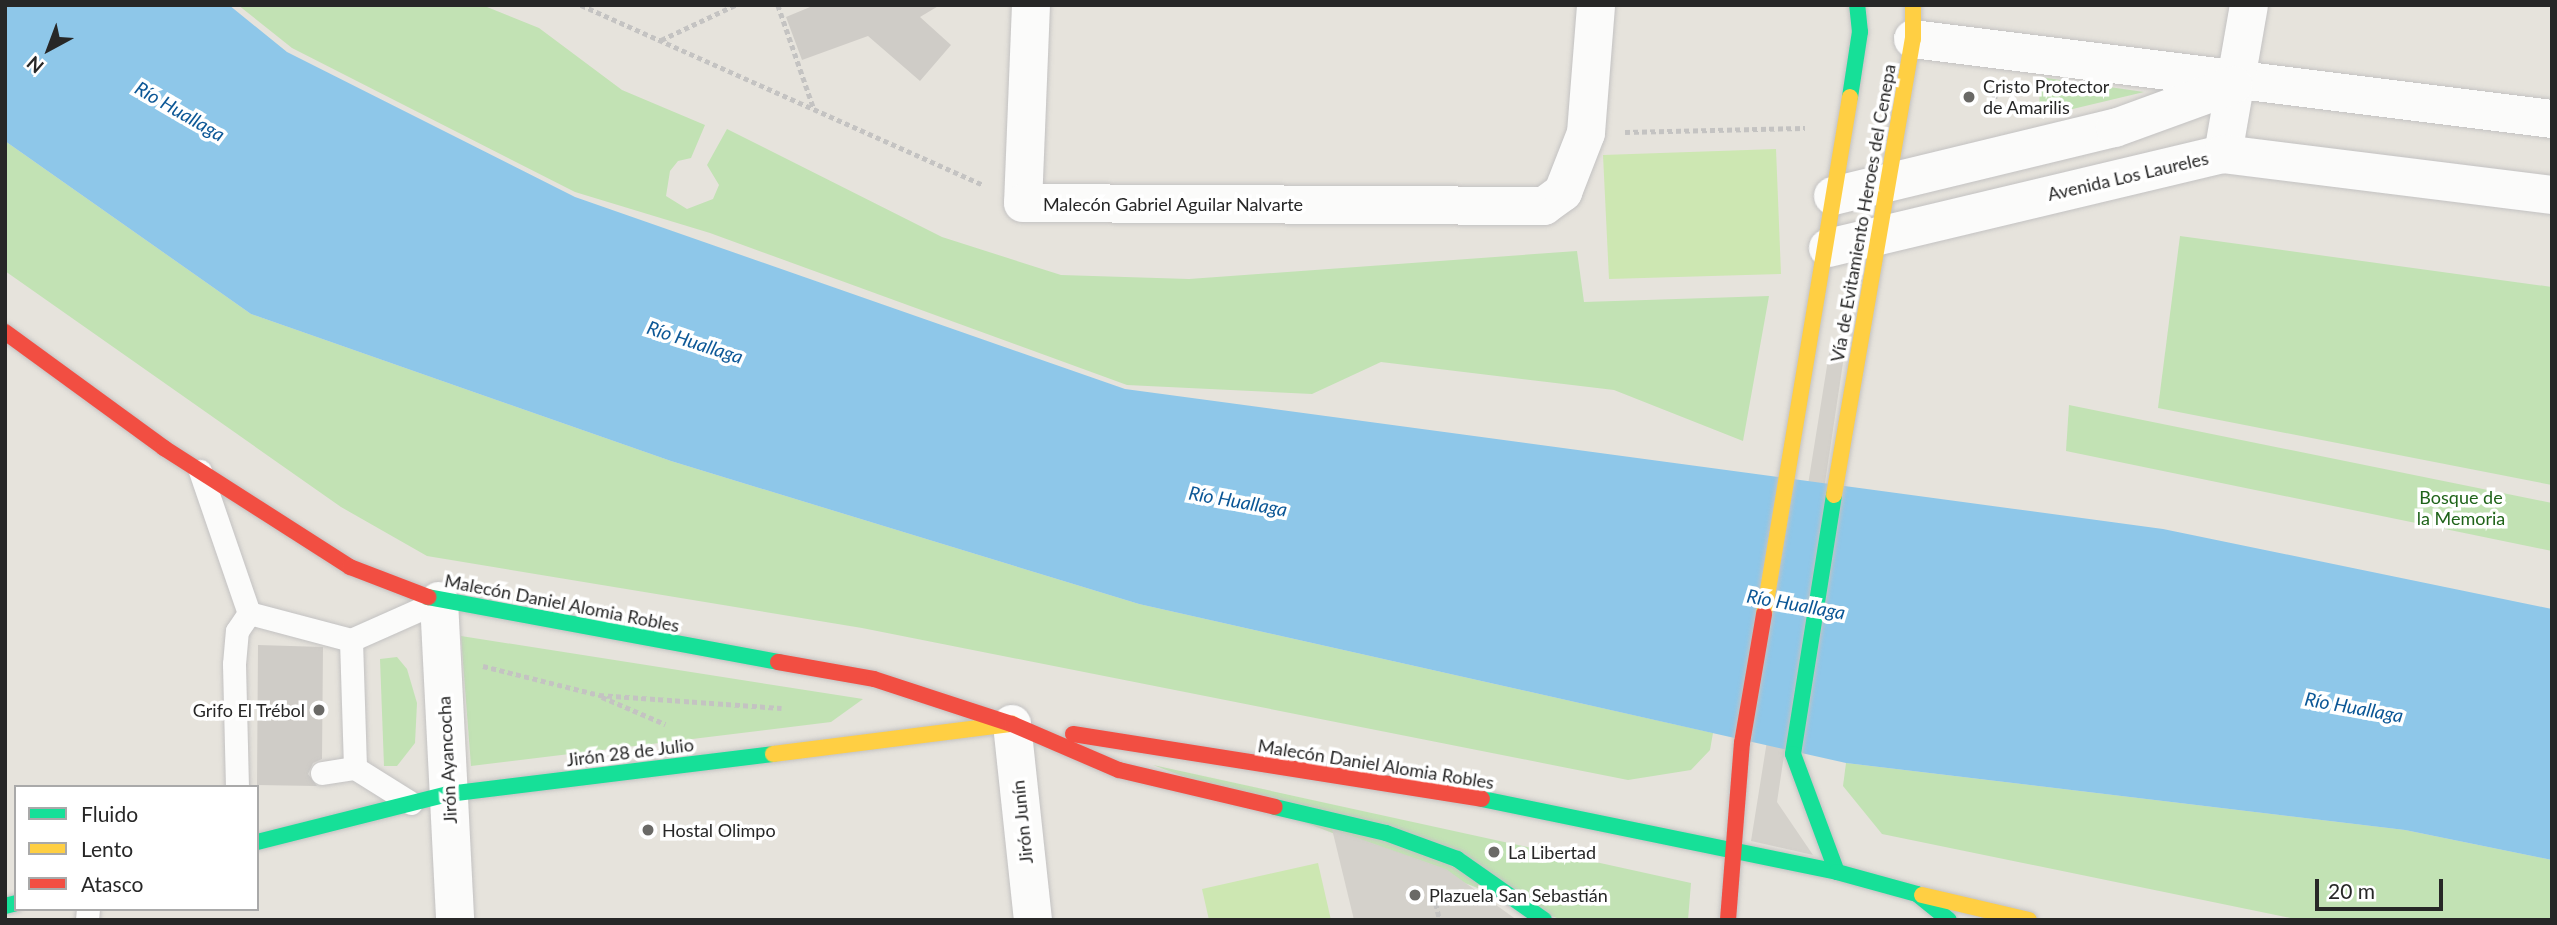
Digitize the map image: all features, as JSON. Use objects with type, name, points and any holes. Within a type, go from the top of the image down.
[{"type":"main road","name":"Vía de Evitamiento Heroes del Cenepa","points":[[1728,920],[1731,855],[1742,743],[1828,248],[1833,196],[1860,32],[1857,5]]},
{"type":"main road","name":"Vía de Evitamiento Heroes del Cenepa","points":[[1837,872],[1793,754],[1875,235],[1889,179],[1913,22]]},
{"type":"main road","name":"Malecón Daniel Alomia Robles","points":[[5,332],[200,471],[350,567],[439,601],[874,679],[1012,724],[1119,769],[1386,833],[1457,859],[1544,920]]},
{"type":"main road","name":"Malecón Daniel Alomia Robles","points":[[1012,724],[1475,798],[1731,855],[1837,872],[2029,920]]},
{"type":"main road","name":"Jirón 28 de Julio","points":[[259,841],[448,794],[1012,724]]},
{"type":"main road","points":[[1917,894],[1949,920]]},
{"type":"street","points":[[1023,203],[1031,5]]},
{"type":"street","points":[[1586,133],[1596,5]]},
{"type":"street","points":[[2222,154],[2238,83],[2249,5]]},
{"type":"street","points":[[1913,22],[1997,51],[2238,83],[2552,119]]},
{"type":"street","points":[[1833,196],[1889,179],[2115,128],[2238,83]]},
{"type":"street","name":"Malecón Gabriel Aguilar Nalvarte","points":[[1023,203],[1544,206],[1554,201],[1586,133]]},
{"type":"street","name":"Avenida Los Laureles","points":[[1828,248],[2222,154],[2552,195]]},
{"type":"street","name":"Jirón Ayancocha","points":[[439,601],[454,920]]},
{"type":"street","name":"Jirón Junín","points":[[1012,724],[1033,920]]},
{"type":"lane","points":[[200,471],[249,613]]},
{"type":"lane","points":[[249,613],[351,640],[439,601]]},
{"type":"lane","points":[[245,784],[234,664],[237,631],[249,613]]},
{"type":"lane","points":[[351,640],[355,768]]},
{"type":"lane","points":[[322,773],[355,768],[411,803]]},
{"type":"path","name":"Malecón Gabriel Aguilar Nalvarte","points":[[581,5],[1023,203]]},
{"type":"path","points":[[660,41],[735,5]]},
{"type":"path","points":[[778,5],[814,109]]},
{"type":"path","points":[[1992,156],[1997,51]]},
{"type":"path","points":[[1586,133],[1844,127]]},
{"type":"path","points":[[442,656],[599,695],[792,709]]},
{"type":"green space","points":[[238,5],[482,5],[539,28],[622,90],[705,125],[691,158],[678,161],[670,171],[666,196],[687,209],[713,199],[719,185],[707,165],[727,129],[942,237],[1061,275],[1189,279],[1577,251],[1584,302],[1769,296],[1743,441],[1614,390],[1381,362],[1312,394],[1127,385],[710,233],[575,192],[292,48]]},
{"type":"green space","points":[[2040,77],[2144,92],[2039,117]]},
{"type":"green space","points":[[5,141],[251,314],[671,461],[1139,604],[1713,733],[1710,750],[1691,770],[1628,780],[862,628],[427,556],[341,507],[5,271]]},
{"type":"green space","points":[[1776,149],[1781,274],[1609,279],[1603,155]]},
{"type":"green space","points":[[2180,236],[2552,287],[2552,485],[2158,408]]},
{"type":"green space","name":"Bosque de la Memoria","points":[[2069,405],[2552,503],[2552,551],[2066,451]]},
{"type":"green space","points":[[461,636],[863,699],[831,722],[471,766]]},
{"type":"green space","points":[[397,657],[407,669],[417,703],[415,743],[397,766],[384,766],[380,659]]},
{"type":"green space","points":[[1846,763],[2405,830],[2552,860],[2552,920],[2300,920],[1882,834],[1843,786]]},
{"type":"green space","points":[[1153,765],[1691,883],[1688,920],[1562,920]]},
{"type":"green space","points":[[1318,863],[1331,920],[1209,920],[1202,889]]},
{"type":"shaded area","points":[[1831,341],[1846,343],[1777,802],[1813,855],[1751,841]]},
{"type":"shaded area","name":"Plazuela San Sebastián","points":[[1332,829],[1446,869],[1517,920],[1354,920]]},
{"type":"water","name":"Río Huallaga","points":[[5,5],[229,5],[287,52],[575,197],[1125,389],[2163,529],[2552,609],[2552,860],[2405,830],[1846,763],[1139,604],[671,461],[251,314],[5,141]]},
{"type":"building","points":[[815,5],[940,5],[920,17],[951,45],[920,81],[868,36],[802,60],[786,17]]},
{"type":"building","points":[[258,645],[323,647],[322,759],[313,763],[308,774],[317,786],[257,785]]},
{"type":"traffic: fast","points":[[1850,97],[1860,32],[1857,5]]},
{"type":"traffic: fast","points":[[1834,495],[1793,754],[1837,872]]},
{"type":"traffic: fast","points":[[428,597],[778,662]]},
{"type":"traffic: fast","points":[[259,841],[448,794],[773,754]]},
{"type":"traffic: fast","points":[[1482,799],[1837,872],[1917,894],[1949,920]]},
{"type":"traffic: fast","points":[[1275,807],[1386,833],[1457,859],[1544,920]]},
{"type":"traffic: fast","points":[[5,906],[14,904]]},
{"type":"traffic: slow","points":[[1834,495],[1913,39],[1913,5]]},
{"type":"traffic: slow","points":[[1764,614],[1850,97]]},
{"type":"traffic: slow","points":[[773,754],[1012,724]]},
{"type":"traffic: slow","points":[[1922,895],[2029,920]]},
{"type":"traffic: jam","points":[[5,332],[164,448],[350,567],[428,597]]},
{"type":"traffic: jam","points":[[1728,920],[1742,743],[1764,614]]},
{"type":"traffic: jam","points":[[778,662],[874,679],[1012,724],[1119,770],[1275,807]]},
{"type":"traffic: jam","points":[[1073,734],[1482,799]]},
{"type":"place","name":"Cristo Protector de Amarilis","points":[[1969,97]]},
{"type":"place","name":"Grifo El Trébol","points":[[319,710]]},
{"type":"place","name":"Hostal Olimpo","points":[[648,830]]},
{"type":"place","name":"La Libertad","points":[[1494,852]]},
{"type":"place","name":"Plazuela San Sebastián","points":[[1415,895]]}]
